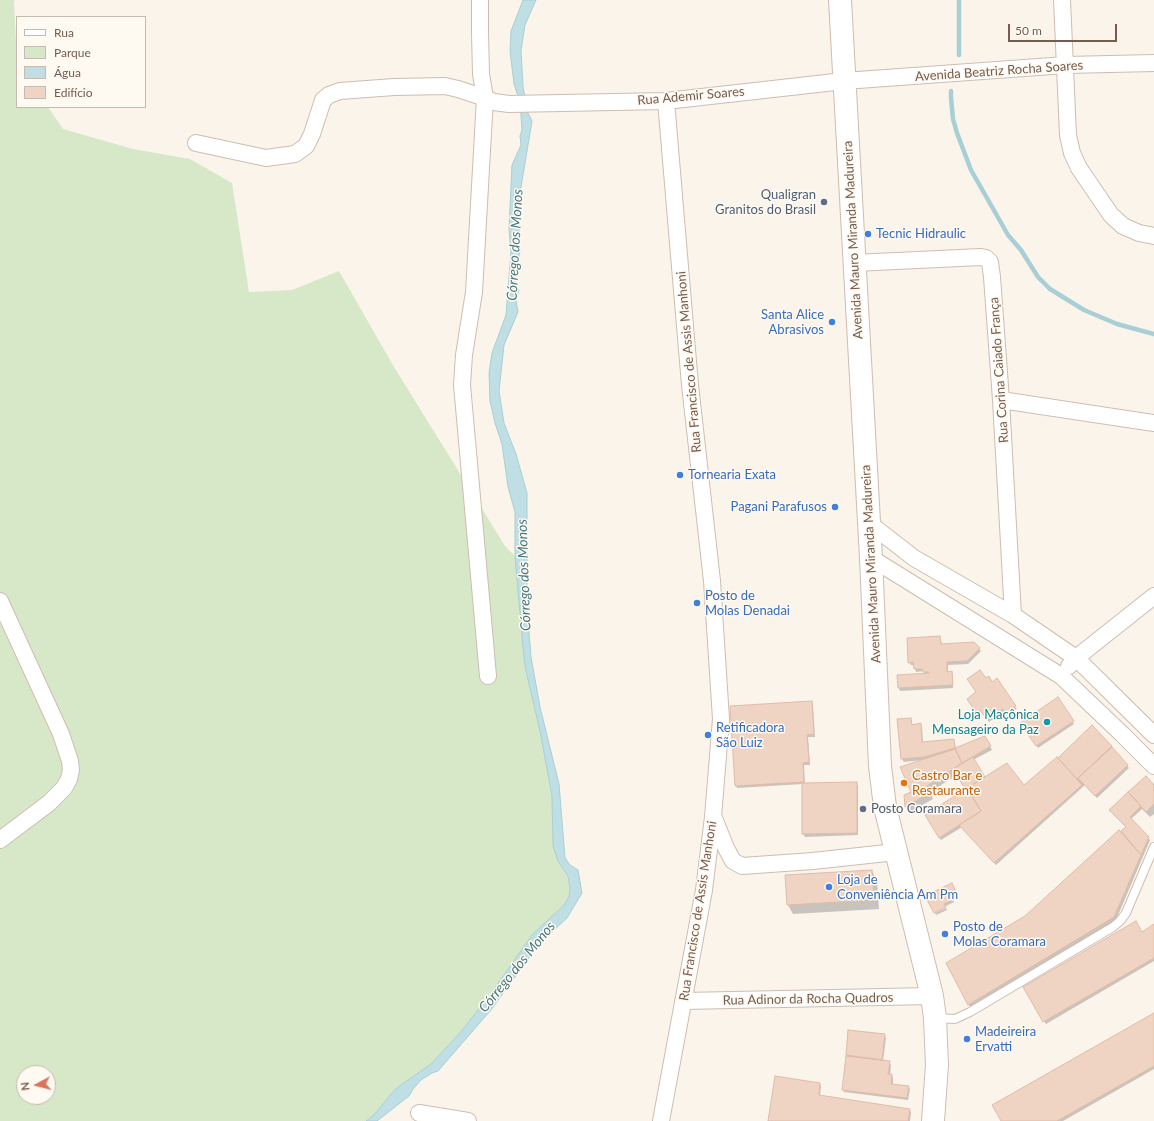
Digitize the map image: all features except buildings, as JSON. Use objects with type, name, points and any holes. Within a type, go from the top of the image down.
[{"type":"main road","name":"Avenida Mauro Miranda Madureira","points":[[840,0],[871,558],[880,766],[885,807],[932,996],[938,1065],[933,1121]]},
{"type":"street","points":[[480,0],[481,74],[485,98],[474,292],[464,355],[462,385],[488,676]]},
{"type":"street","points":[[1062,0],[1068,135],[1072,153],[1079,168],[1111,215],[1123,226],[1139,233],[1154,236]]},
{"type":"street","name":"Avenida Beatriz Rocha Soares","points":[[844,81],[1066,65],[1154,63]]},
{"type":"street","name":"Rua Ademir Soares","points":[[196,143],[266,158],[295,154],[306,146],[312,134],[323,100],[329,95],[340,91],[394,87],[445,86],[494,102],[509,104],[537,104],[666,101],[844,81]]},
{"type":"street","name":"Rua Francisco de Assis Manhoni","points":[[661,1121],[704,890],[713,816],[720,719],[712,589],[690,385],[666,101]]},
{"type":"street","name":"Rua Corina Caiado França","points":[[854,263],[981,257],[986,258],[990,262],[1001,400],[1013,615]]},
{"type":"street","points":[[1001,400],[1154,423]]},
{"type":"street","points":[[869,523],[914,558],[1013,615],[1076,658],[1154,735]]},
{"type":"street","points":[[871,558],[1061,676],[1154,766]]},
{"type":"street","points":[[1061,676],[1076,658],[1154,596]]},
{"type":"street","points":[[0,601],[61,734],[70,761],[71,770],[64,788],[49,803],[0,840]]},
{"type":"street","points":[[713,816],[733,861],[742,866],[813,861],[896,852]]},
{"type":"street","name":"Rua Adinor da Rocha Quadros","points":[[683,1001],[932,996]]},
{"type":"street","points":[[419,1113],[468,1121]]},
{"type":"lane","points":[[935,1018],[955,1019],[970,1012],[1117,924],[1126,913],[1154,847]]},
{"type":"green space","points":[[0,0],[15,0],[16,108],[49,108],[63,129],[133,149],[190,159],[232,183],[249,292],[292,290],[339,271],[394,367],[505,546],[515,556],[526,671],[540,731],[552,796],[552,833],[558,861],[568,879],[570,887],[569,896],[565,904],[532,935],[490,995],[459,1034],[431,1064],[398,1087],[374,1115],[366,1121],[0,1121]]},
{"type":"water","name":"Córrego dos Monos","points":[[523,0],[536,0],[525,25],[521,50],[523,87],[528,113],[532,121],[518,205],[520,251],[515,281],[519,290],[516,300],[518,312],[504,345],[499,391],[504,423],[516,454],[527,493],[527,608],[531,657],[540,707],[559,784],[565,858],[570,865],[578,870],[582,893],[567,918],[539,944],[491,1010],[438,1071],[421,1080],[409,1096],[377,1121],[366,1121],[374,1115],[398,1087],[431,1064],[459,1034],[490,995],[532,935],[565,904],[569,896],[570,888],[568,877],[558,861],[553,846],[552,796],[524,658],[515,556],[515,512],[508,487],[502,444],[490,401],[489,373],[492,353],[506,315],[511,252],[509,229],[512,165],[521,145],[520,136],[522,130],[520,102],[514,84],[510,51],[511,31]]},
{"type":"waterway","points":[[959,0],[959,55]]},
{"type":"waterway","points":[[951,91],[953,119],[971,170],[1008,235],[1021,250],[1038,277],[1050,289],[1084,310],[1117,324],[1154,334]]},
{"type":"place","name":"Qualigran Granitos do Brasil","points":[[824,202]]},
{"type":"place","name":"Tecnic Hidraulic","points":[[868,234]]},
{"type":"place","name":"Santa Alice Abrasivos","points":[[832,322]]},
{"type":"place","name":"Tornearia Exata","points":[[680,475]]},
{"type":"place","name":"Pagani Parafusos","points":[[835,507]]},
{"type":"place","name":"Posto de Molas Denadai","points":[[697,603]]},
{"type":"place","name":"Loja Maçônica Mensageiro da Paz","points":[[1047,722]]},
{"type":"place","name":"Retificadora São Luiz","points":[[708,735]]},
{"type":"place","name":"Castro Bar e Restaurante","points":[[904,783]]},
{"type":"place","name":"Posto Coramara","points":[[863,809]]},
{"type":"place","name":"Loja de Conveniência Am Pm","points":[[829,887]]},
{"type":"place","name":"Posto de Molas Coramara","points":[[945,934]]},
{"type":"place","name":"Madeireira Ervatti","points":[[967,1039]]}]
